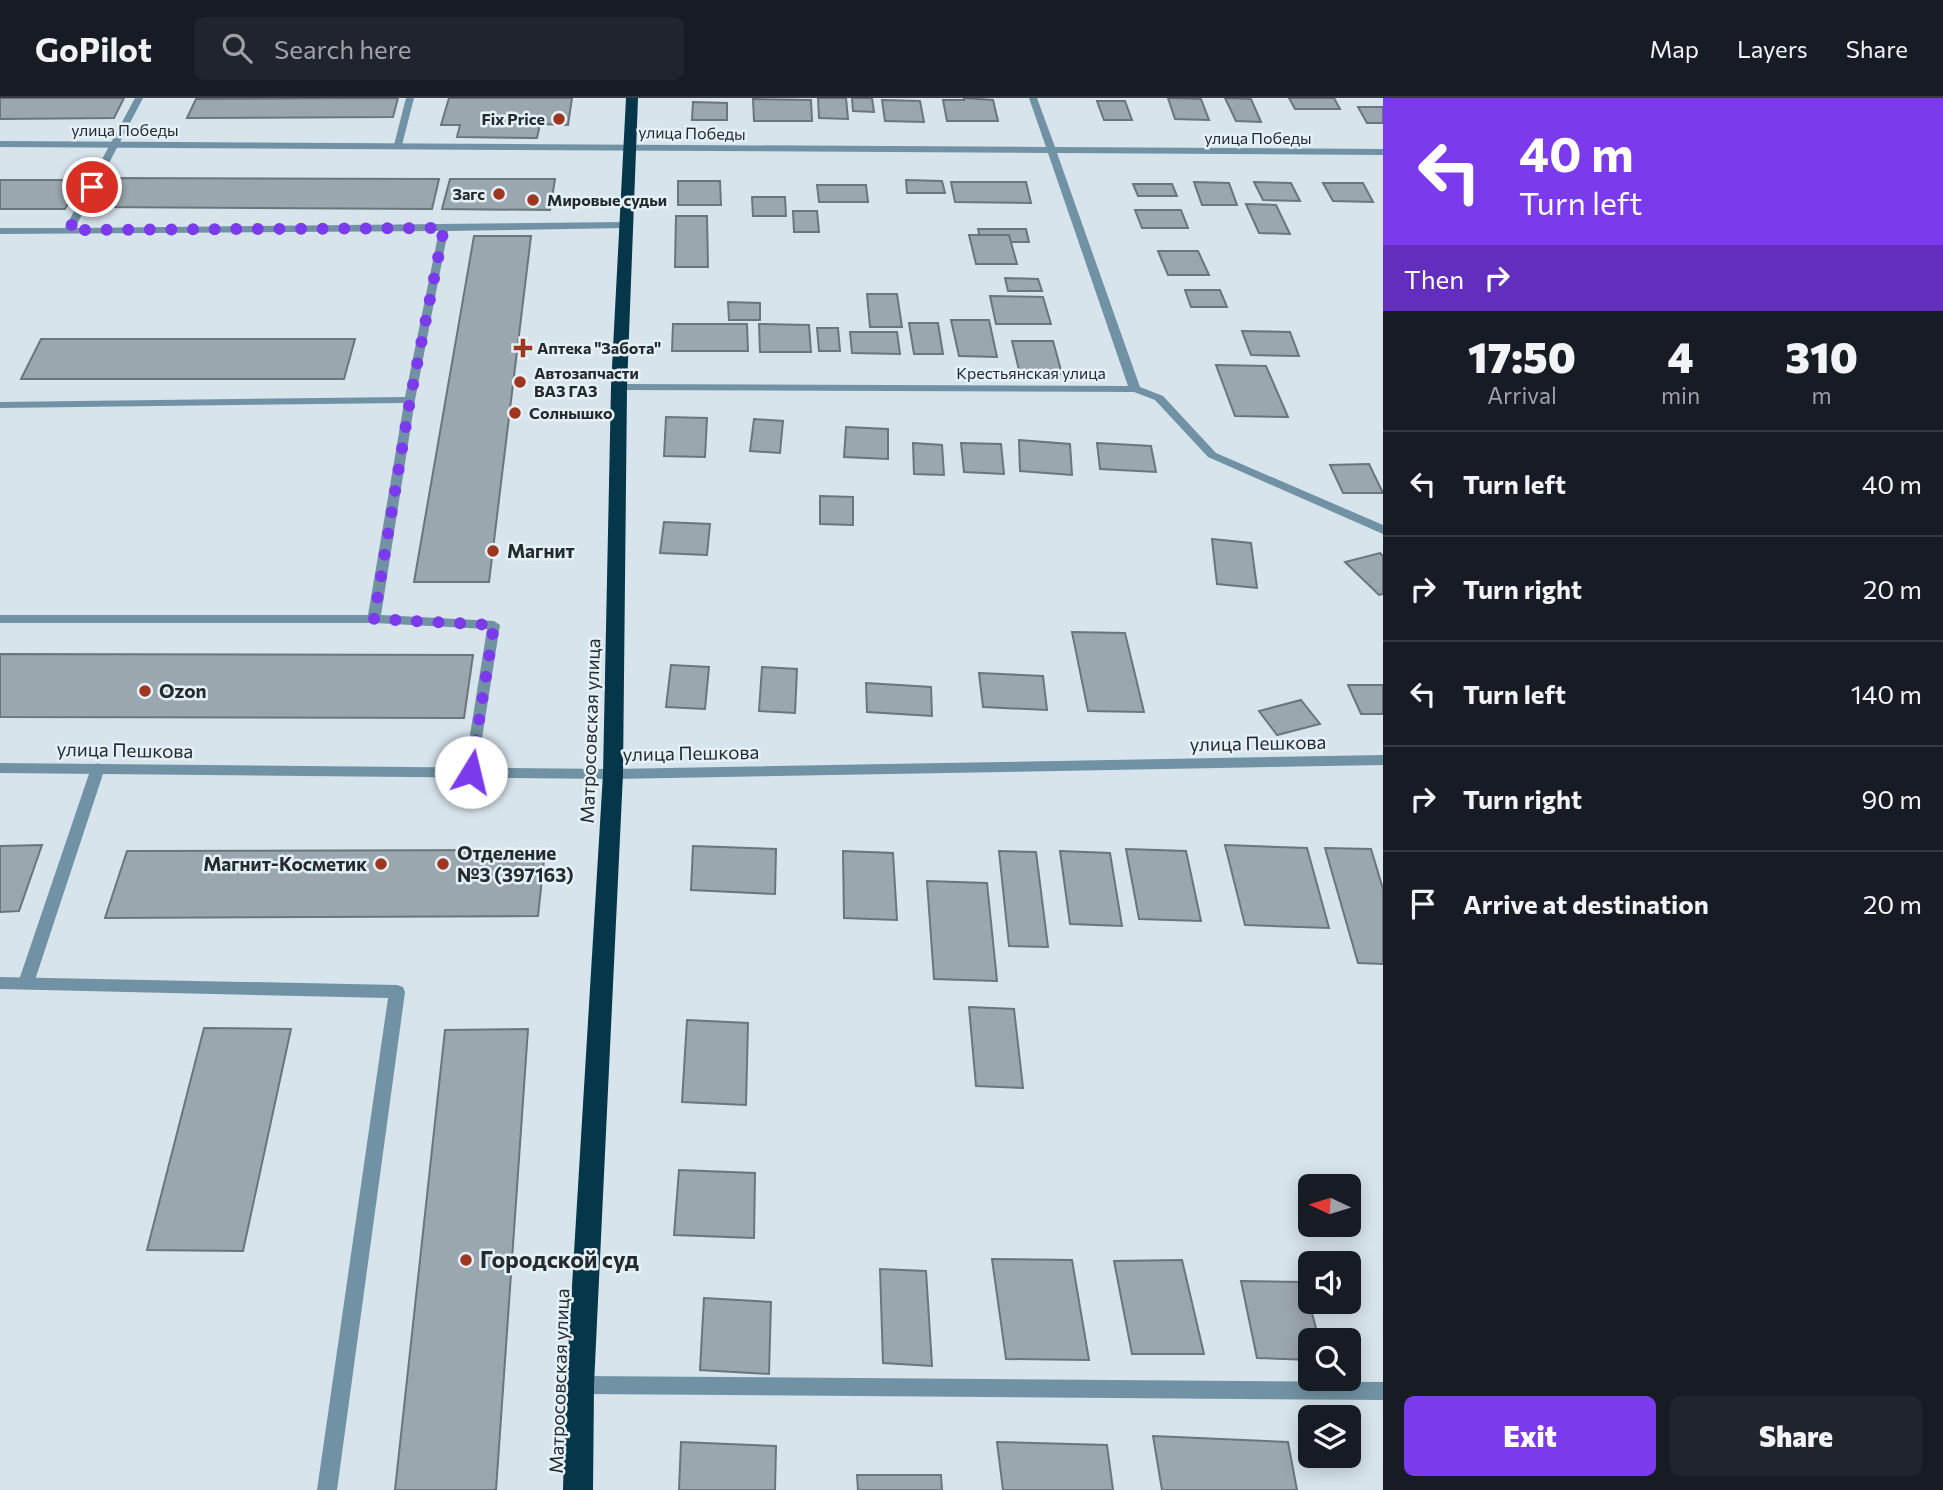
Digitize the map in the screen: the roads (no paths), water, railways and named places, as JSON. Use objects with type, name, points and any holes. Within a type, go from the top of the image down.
[{"type":"highway","name":"Матросовская улица","points":[[578,1490],[580,1385],[613,774],[619,387],[632,98]]},
{"type":"street","points":[[69,230],[139,98]]},
{"type":"street","points":[[398,145],[410,98]]},
{"type":"street","name":"Крестьянская улица","points":[[619,387],[1135,389],[1033,98]]},
{"type":"street","name":"улица Победы","points":[[0,144],[1383,152]]},
{"type":"street","points":[[0,231],[626,225]]},
{"type":"street","points":[[374,619],[410,400],[444,228]]},
{"type":"street","points":[[1135,389],[1159,398],[1212,455],[1383,530]]},
{"type":"street","points":[[0,405],[410,400]]},
{"type":"street","points":[[0,619],[374,619],[494,625],[471,772]]},
{"type":"street","name":"улица Пешкова","points":[[0,768],[613,774],[1383,760]]},
{"type":"street","points":[[26,983],[99,768]]},
{"type":"street","points":[[0,983],[397,992],[327,1490]]},
{"type":"street","points":[[580,1385],[1383,1391]]},
{"type":"place","name":"Fix Price","points":[[559,119]]},
{"type":"place","name":"Загс","points":[[499,194]]},
{"type":"place","name":"Мировые судьи","points":[[533,200]]},
{"type":"place","name":"Аптека \"Забота\"","points":[[523,348]]},
{"type":"place","name":"Автозапчасти ВАЗ ГАЗ","points":[[520,382]]},
{"type":"place","name":"Солнышко","points":[[515,413]]},
{"type":"place","name":"Магнит","points":[[493,551]]},
{"type":"place","name":"Ozon","points":[[145,691]]},
{"type":"place","name":"Магнит-Косметик","points":[[381,864]]},
{"type":"place","name":"Отделение №3 (397163)","points":[[443,864]]},
{"type":"place","name":"Городской суд","points":[[466,1260]]}]
